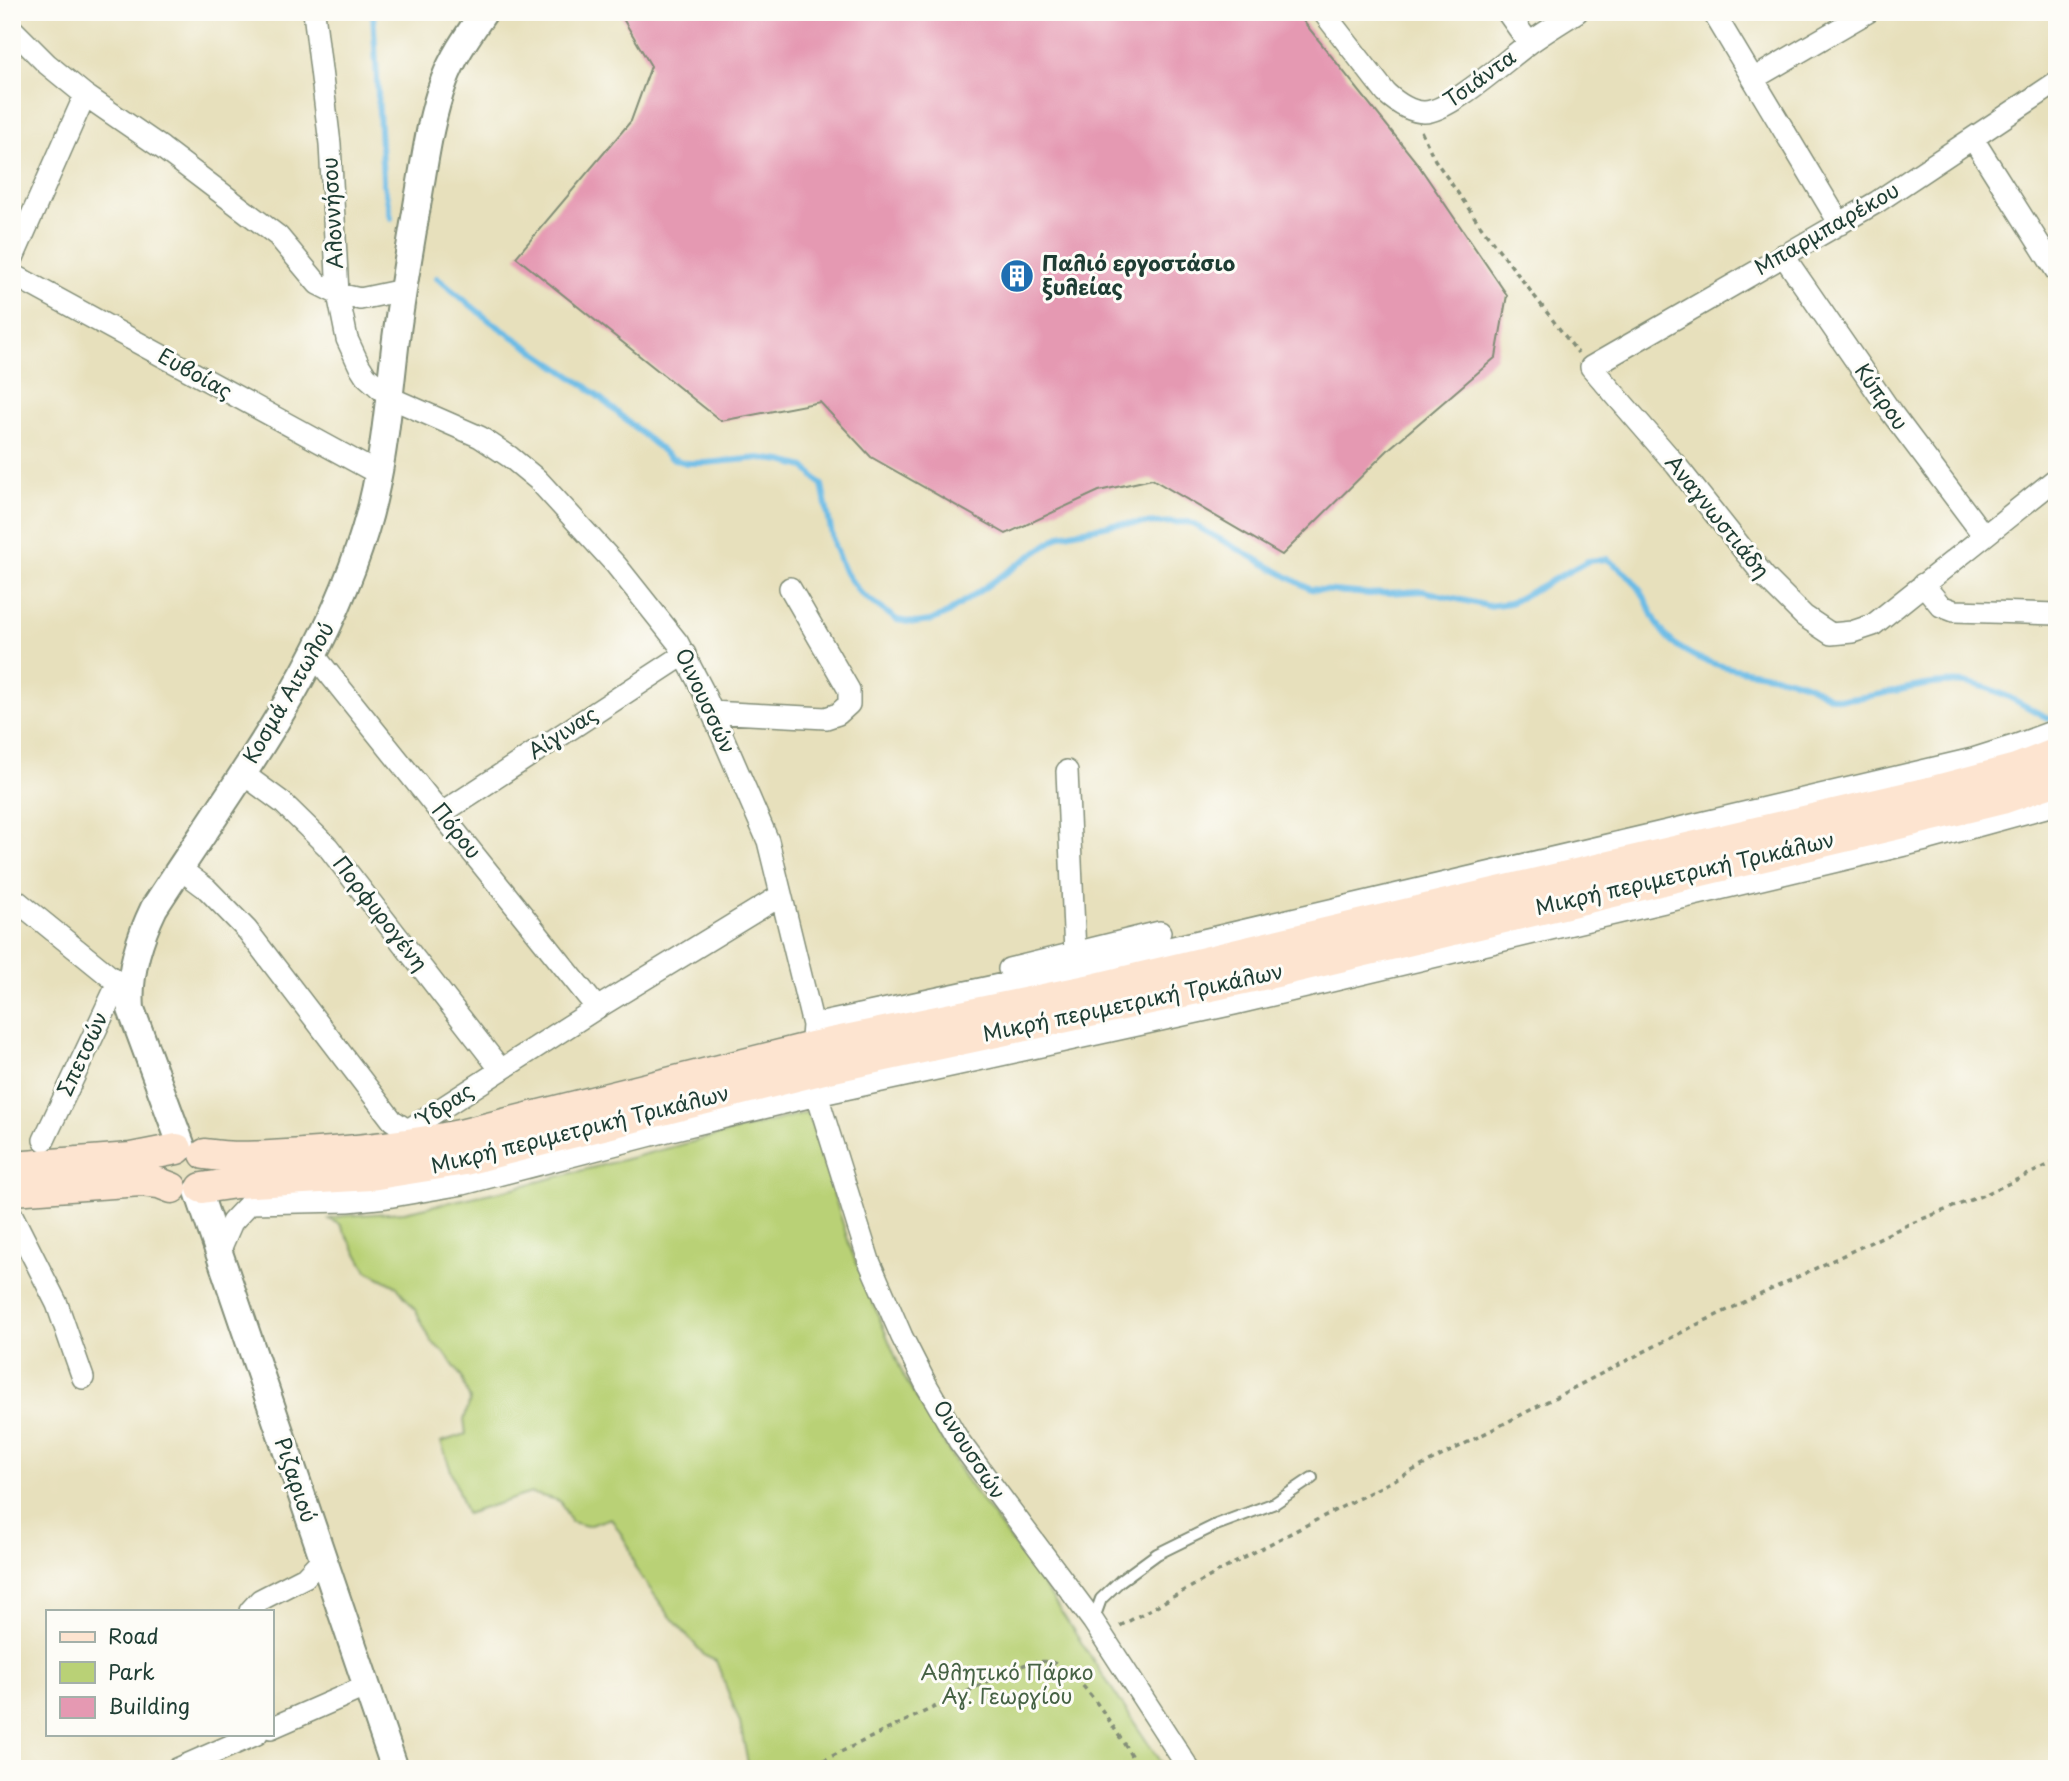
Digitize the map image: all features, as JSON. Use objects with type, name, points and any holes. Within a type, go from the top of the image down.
[{"type":"main road","name":"Μικρή περιμετρική Τρικάλων","points":[[14,1194],[131,1158],[188,1150],[249,1157],[411,1146],[531,1118],[812,1030],[1092,989],[1924,793],[2016,769],[2057,753]]},
{"type":"main road","name":"Μικρή περιμετρική Τρικάλων","points":[[14,1194],[141,1181],[191,1189],[236,1183],[371,1175],[465,1160],[824,1069],[1281,971],[1953,811],[2002,799],[2057,780]]},
{"type":"main road","points":[[188,1150],[211,1169],[209,1178],[191,1189],[167,1180],[164,1168],[168,1157],[188,1150]]},
{"type":"street","name":"Αλοννήσου","points":[[314,12],[330,144],[338,294],[347,339],[359,365],[366,376],[391,398]]},
{"type":"street","name":"Κοσμά Αιτωλού","points":[[188,1150],[131,1009],[125,981],[153,908],[289,700],[314,655],[346,584],[365,528],[391,398],[403,290],[432,121],[445,79],[465,40],[484,12]]},
{"type":"street","points":[[1323,12],[1386,93],[1398,103],[1415,111]]},
{"type":"street","points":[[1507,12],[1530,43]]},
{"type":"street","name":"Τσιάντα","points":[[1415,111],[1432,111],[1447,104],[1577,12]]},
{"type":"street","points":[[1713,12],[1840,224]]},
{"type":"street","points":[[1753,79],[1868,12]]},
{"type":"street","points":[[12,29],[47,64],[85,95],[162,148],[278,236],[318,284],[338,294],[360,299],[403,290]]},
{"type":"street","name":"Μπαρμπαρέκου","points":[[1591,367],[1783,254],[1840,224],[2057,82]]},
{"type":"street","points":[[12,260],[85,95]]},
{"type":"street","points":[[1973,139],[2057,272]]},
{"type":"street","name":"Κύπρου","points":[[1783,254],[1891,412],[1984,536]]},
{"type":"street","name":"Ευβοίας","points":[[12,274],[377,473]]},
{"type":"street","name":"Αναγνωστιάδη","points":[[1591,367],[1676,465],[1764,576],[1804,616],[1831,634],[1873,625],[1923,584]]},
{"type":"street","name":"Οινουσσών","points":[[391,398],[480,437],[538,480],[616,565],[685,654],[768,841],[812,1030]]},
{"type":"street","points":[[2057,478],[1923,584],[1941,606],[1954,611],[2057,614]]},
{"type":"street","points":[[711,712],[826,718],[844,710],[849,704],[849,691],[790,588]]},
{"type":"street","name":"Αίγινας","points":[[442,813],[685,654]]},
{"type":"street","name":"Πόρου","points":[[314,655],[597,1008]]},
{"type":"street","points":[[812,1030],[1687,828],[1962,761],[2057,730]]},
{"type":"street","points":[[1067,771],[1075,953]]},
{"type":"street","name":"Πορφυρογένη","points":[[242,773],[284,803],[328,847],[501,1070]]},
{"type":"street","points":[[218,1254],[232,1222],[250,1203],[338,1202],[452,1186],[817,1096],[1234,1004],[1926,840],[2057,804]]},
{"type":"street","name":"Ύδρας","points":[[179,868],[207,888],[247,930],[392,1120],[404,1128],[411,1128],[597,1008],[780,896]]},
{"type":"street","points":[[12,897],[125,981]]},
{"type":"street","points":[[812,1030],[1075,953],[1160,932]]},
{"type":"street","name":"Σπετσών","points":[[44,1140],[125,981]]},
{"type":"street","name":"Οινουσσών","points":[[817,1096],[877,1281],[927,1386],[958,1441],[1098,1628],[1189,1769]]},
{"type":"street","name":"Ριζαριού","points":[[191,1189],[218,1254],[395,1769]]},
{"type":"street","points":[[14,1194],[83,1378]]},
{"type":"street","points":[[251,1610],[260,1600],[305,1577],[323,1558]]},
{"type":"street","points":[[273,1727],[367,1686]]},
{"type":"street","points":[[177,1769],[252,1736]]},
{"type":"lane","points":[[1098,1628],[1101,1599],[1120,1581],[1157,1554],[1216,1525],[1275,1503],[1312,1478]]},
{"type":"path","points":[[1415,111],[1423,138],[1444,173],[1516,273],[1591,367]]},
{"type":"path","points":[[1098,1628],[1260,1549],[1696,1325],[1907,1225],[1986,1194],[2057,1161]]},
{"type":"path","points":[[804,1769],[1036,1661],[1054,1662],[1074,1676],[1102,1710],[1139,1769]]},
{"type":"green space","name":"Αθλητικό Πάρκο Αγ. Γεωργίου","points":[[808,1112],[851,1250],[904,1377],[965,1478],[1040,1580],[1165,1769],[749,1769],[740,1723],[716,1661],[705,1656],[669,1615],[635,1568],[629,1547],[611,1518],[587,1526],[571,1522],[560,1501],[531,1493],[466,1514],[441,1442],[466,1434],[464,1420],[470,1400],[461,1376],[446,1355],[431,1341],[416,1311],[396,1286],[367,1271],[340,1224],[329,1219],[404,1212],[514,1188]]},
{"type":"building","name":"Παλιό εργοστάσιο ξυλείας","points":[[619,12],[1296,12],[1417,163],[1507,295],[1496,357],[1390,448],[1282,555],[1152,479],[1099,491],[1006,534],[871,457],[820,402],[721,421],[516,257],[631,121],[651,66]]},
{"type":"waterway","points":[[373,12],[383,179],[391,218]]},
{"type":"waterway","points":[[437,278],[490,321],[587,387],[671,458],[686,463],[759,458],[805,467],[822,485],[834,545],[843,569],[860,593],[897,620],[915,623],[930,621],[946,614],[1061,535],[1114,524],[1189,522],[1310,589],[1369,594],[1423,591],[1488,606],[1510,603],[1588,561],[1607,559],[1636,584],[1667,638],[1699,658],[1788,679],[1838,699],[1873,696],[1934,684],[1965,683],[1998,692],[2048,718]]},
{"type":"place","name":"Παλιό εργοστάσιο ξυλείας","points":[[1017,276]]}]
